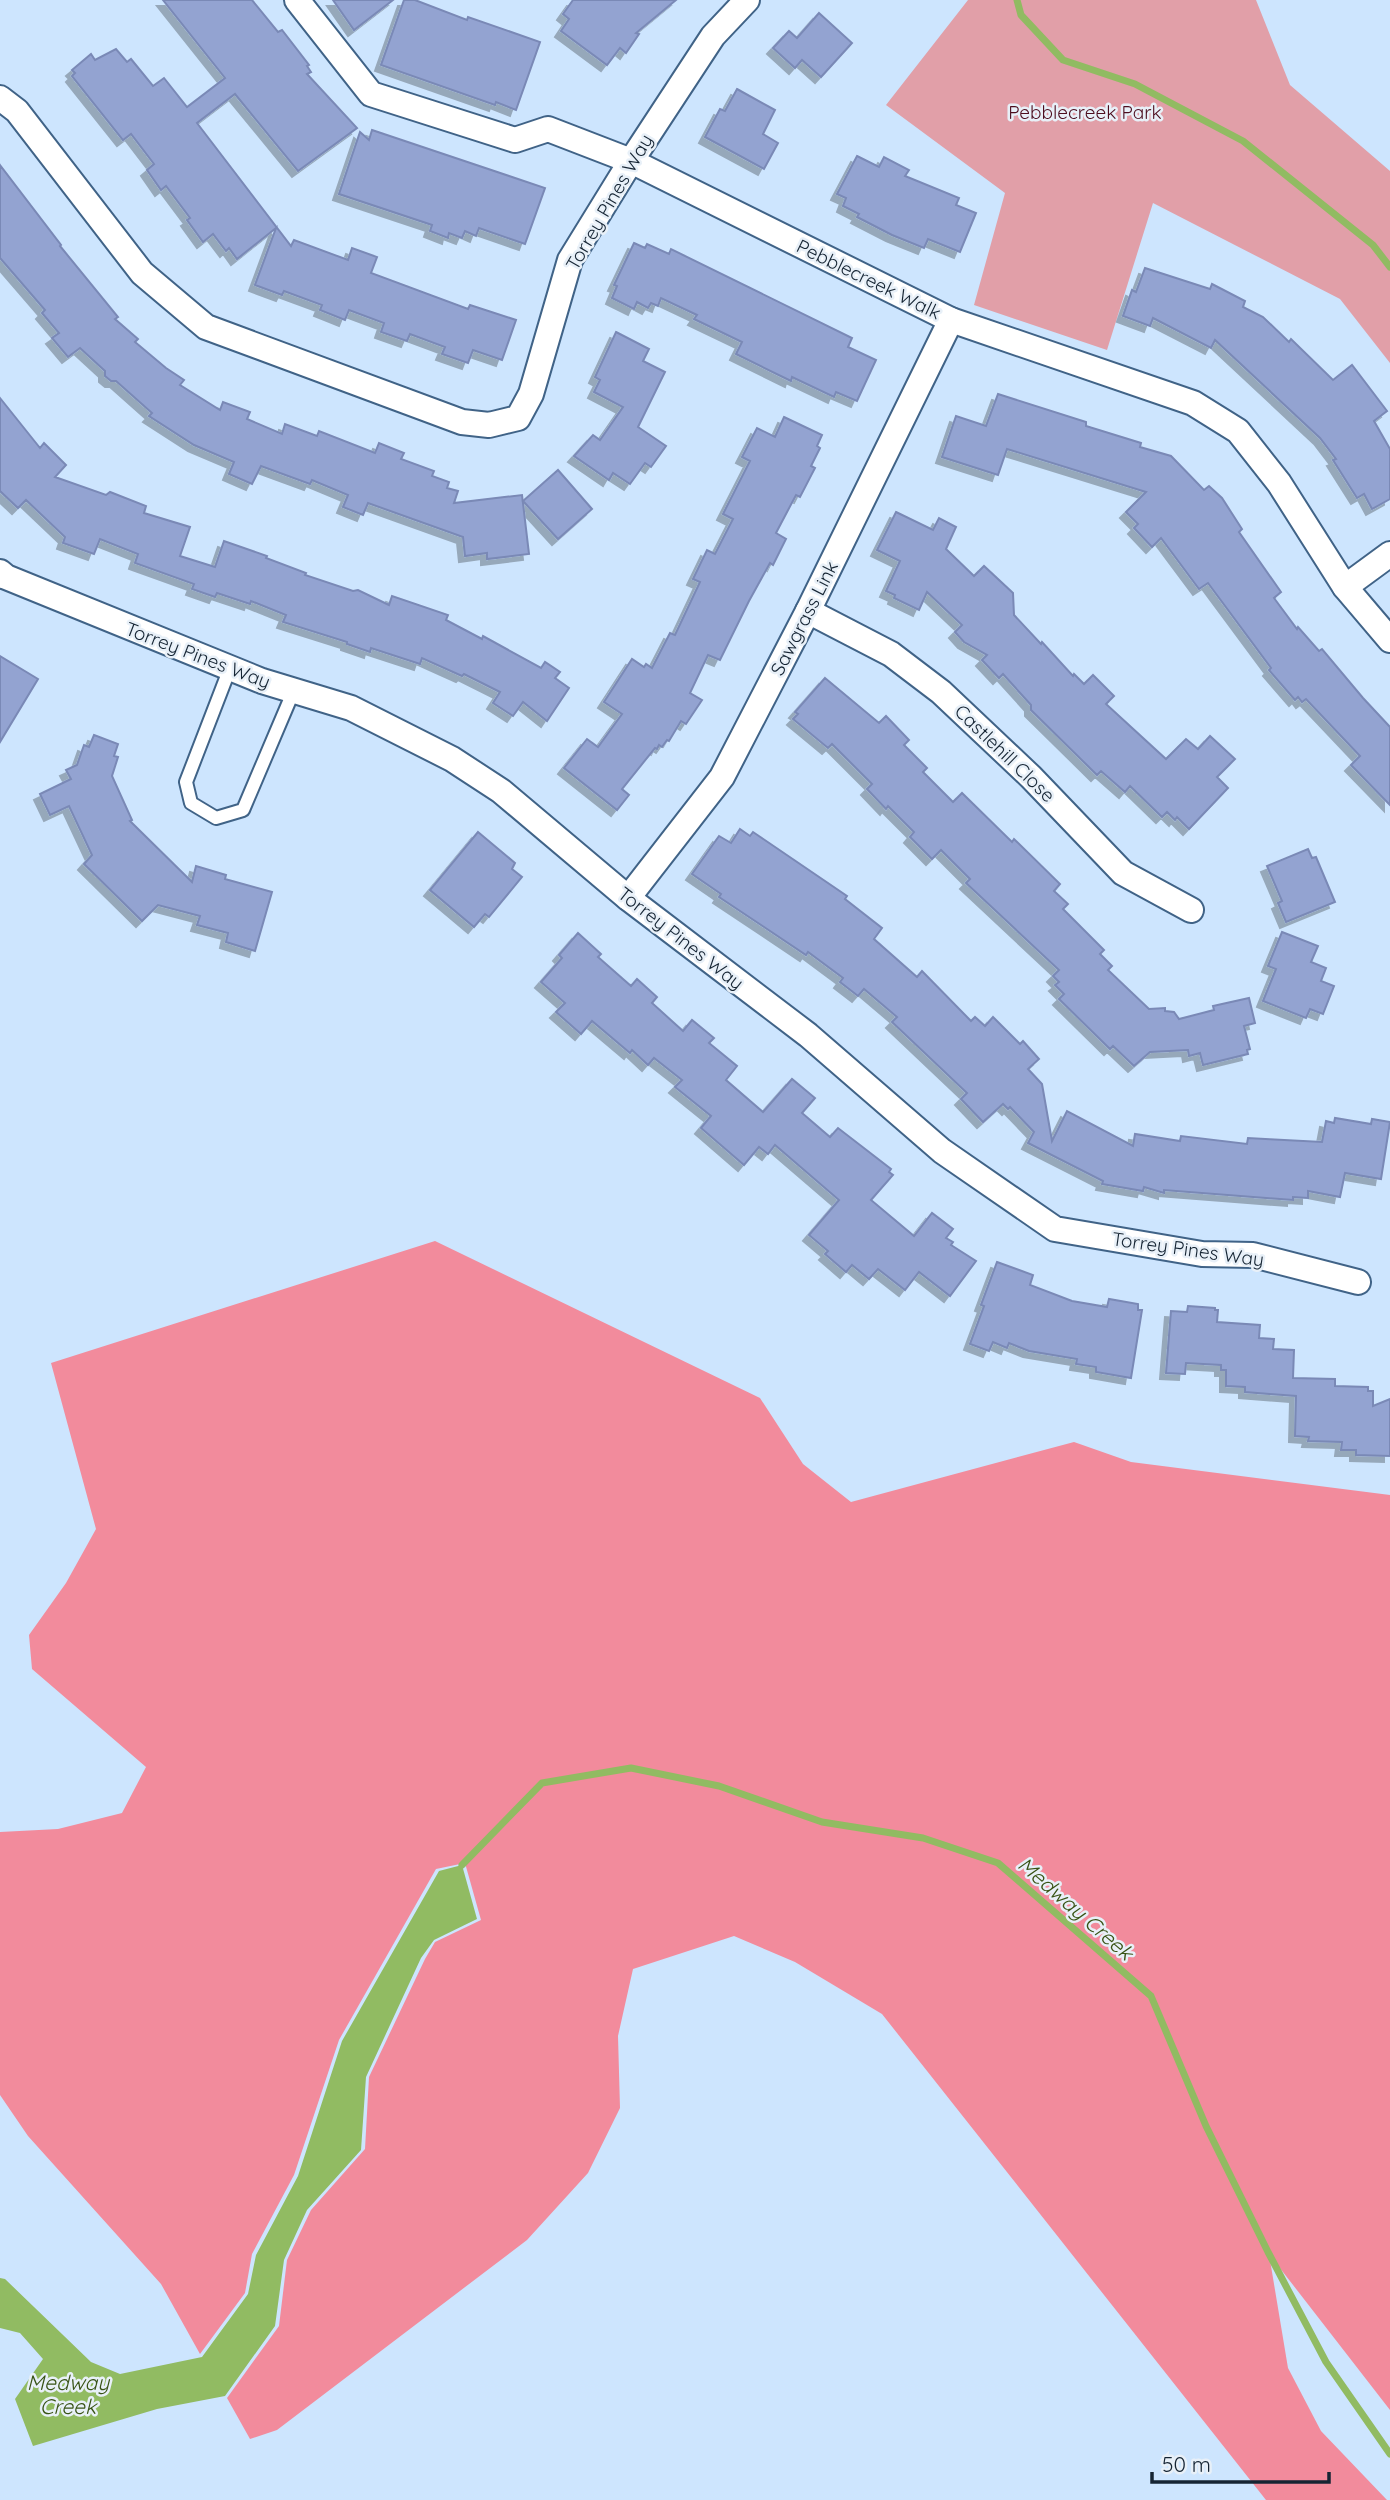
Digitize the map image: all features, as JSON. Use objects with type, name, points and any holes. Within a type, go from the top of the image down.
[{"type":"street","name":"Pebblecreek Walk","points":[[297,0],[371,94],[515,139],[548,129],[631,161],[951,320],[1193,404],[1238,431],[1279,484],[1345,587],[1390,640]]},
{"type":"street","name":"Torrey Pines Way","points":[[0,98],[17,111],[142,273],[206,327],[462,422],[489,425],[518,418],[531,394],[570,260],[713,36],[747,0]]},
{"type":"street","name":"Sawgrass Link","points":[[628,898],[722,777],[808,611],[951,320]]},
{"type":"street","points":[[1345,587],[1390,554]]},
{"type":"street","name":"Torrey Pines Way","points":[[0,572],[73,606],[230,668],[351,708],[452,759],[501,791],[628,898],[808,1035],[942,1151],[1055,1229],[1202,1254],[1253,1255],[1357,1282]]},
{"type":"street","name":"Castlehill Close","points":[[808,611],[891,653],[941,692],[1031,777],[1123,873],[1191,910]]},
{"type":"lane","points":[[230,668],[187,782],[191,803],[216,818],[243,810],[294,691]]},
{"type":"green space","name":"Pebblecreek Park","points":[[968,0],[1256,0],[1290,85],[1390,171],[1390,363],[1340,299],[1153,203],[1107,350],[974,305],[1005,193],[886,105]]},
{"type":"shaded area","points":[[435,1241],[760,1398],[803,1464],[851,1502],[1074,1442],[1131,1462],[1390,1495],[1390,2410],[1269,2254],[1288,2368],[1321,2431],[1387,2500],[1266,2500],[882,2014],[795,1962],[734,1936],[633,1969],[618,2036],[620,2108],[588,2173],[527,2240],[277,2430],[250,2439],[227,2398],[279,2326],[287,2260],[311,2210],[365,2149],[369,2077],[425,1959],[435,1942],[481,1920],[465,1863],[436,1869],[339,2040],[294,2175],[252,2254],[245,2293],[200,2354],[161,2284],[28,2136],[0,2095],[0,1832],[58,1829],[122,1813],[146,1767],[32,1669],[29,1635],[66,1583],[96,1529],[51,1363]]},
{"type":"water","name":"Medway Creek","points":[[462,1865],[477,1919],[434,1940],[421,1958],[366,2077],[361,2150],[307,2210],[284,2260],[275,2326],[225,2396],[157,2409],[33,2446],[15,2399],[43,2359],[20,2333],[0,2328],[0,2278],[5,2279],[91,2362],[120,2374],[202,2357],[248,2294],[256,2255],[298,2176],[342,2041],[439,1871]]},
{"type":"building","points":[[163,0],[252,0],[278,32],[282,30],[309,65],[307,66],[311,72],[307,74],[357,128],[298,171],[235,94],[197,123],[291,246],[294,240],[348,260],[352,248],[377,257],[371,273],[468,309],[470,305],[516,320],[502,360],[473,350],[468,363],[442,354],[445,347],[410,334],[407,341],[381,332],[384,323],[349,310],[345,320],[320,310],[322,305],[284,291],[282,295],[255,285],[276,228],[237,259],[229,248],[226,251],[213,234],[203,242],[187,220],[190,218],[166,186],[161,190],[147,170],[154,164],[131,134],[123,140],[72,76],[75,73],[72,70],[91,54],[95,60],[116,49],[127,62],[131,59],[153,86],[164,78],[187,107],[225,78]]},
{"type":"building","points":[[333,0],[393,0],[354,30]]},
{"type":"building","points":[[404,0],[415,0],[467,20],[468,17],[540,42],[516,110],[381,65]]},
{"type":"building","points":[[573,0],[676,0],[636,33],[639,34],[626,53],[620,48],[607,65],[561,31],[569,19],[563,14]]},
{"type":"building","points":[[819,13],[852,43],[821,77],[802,60],[795,68],[773,48],[789,31],[797,38]]},
{"type":"building","points":[[737,89],[775,110],[763,134],[778,143],[764,169],[705,137],[720,109],[725,111]]},
{"type":"building","points":[[372,130],[545,188],[525,244],[479,228],[476,236],[465,231],[462,238],[449,233],[448,238],[430,231],[432,225],[339,194],[360,132],[369,140]]},
{"type":"building","points":[[857,156],[879,167],[884,157],[909,170],[905,176],[959,198],[956,205],[976,213],[960,252],[928,239],[924,248],[857,217],[859,214],[843,206],[846,198],[837,194]]},
{"type":"building","points":[[0,165],[60,246],[118,317],[115,319],[138,339],[135,342],[184,380],[180,385],[220,410],[223,402],[250,412],[247,419],[282,434],[285,424],[317,436],[319,431],[375,453],[379,443],[404,453],[401,459],[434,471],[432,476],[449,482],[447,488],[458,491],[454,503],[522,495],[529,554],[487,559],[487,553],[465,556],[463,537],[368,503],[363,515],[343,507],[348,495],[312,480],[310,484],[261,466],[252,484],[229,474],[234,462],[194,445],[149,416],[152,413],[116,381],[105,376],[105,371],[80,348],[68,357],[52,338],[59,333],[42,313],[45,310],[0,258]]},
{"type":"building","points":[[634,243],[645,248],[647,244],[669,254],[671,249],[852,338],[848,347],[876,360],[857,401],[836,392],[834,397],[792,377],[791,381],[736,354],[742,342],[694,319],[697,315],[661,298],[658,306],[651,303],[648,308],[637,302],[634,309],[612,298],[617,286],[614,285]]},
{"type":"building","points":[[1145,268],[1210,289],[1212,284],[1245,301],[1243,307],[1263,317],[1289,342],[1291,339],[1333,380],[1352,365],[1387,411],[1374,421],[1390,449],[1390,499],[1372,509],[1364,494],[1357,498],[1333,460],[1336,459],[1320,438],[1215,340],[1211,348],[1153,318],[1150,326],[1123,316],[1132,290],[1136,292]]},
{"type":"building","points":[[616,332],[649,349],[643,361],[665,372],[638,427],[666,446],[651,467],[645,463],[630,484],[613,473],[609,480],[574,456],[593,435],[600,440],[623,407],[594,392],[600,380],[595,377]]},
{"type":"building","points":[[998,394],[1086,422],[1086,426],[1141,443],[1140,447],[1171,456],[1204,490],[1209,486],[1222,498],[1242,529],[1239,532],[1281,592],[1274,598],[1297,629],[1298,627],[1319,651],[1322,649],[1390,727],[1390,805],[1351,765],[1360,756],[1306,699],[1302,702],[1298,697],[1295,700],[1269,670],[1271,668],[1208,583],[1199,589],[1161,538],[1152,547],[1134,528],[1138,524],[1126,512],[1146,492],[1007,449],[998,475],[942,457],[956,416],[986,426]]},
{"type":"building","points":[[0,398],[40,448],[44,443],[66,465],[55,477],[106,495],[110,492],[146,506],[144,513],[190,527],[180,556],[215,567],[224,541],[267,556],[266,558],[306,573],[305,575],[353,591],[358,590],[389,605],[392,596],[448,615],[446,620],[482,639],[483,636],[541,668],[545,662],[560,672],[555,678],[569,688],[547,721],[523,702],[513,716],[493,703],[500,692],[464,674],[462,676],[422,658],[420,664],[371,648],[370,652],[283,622],[286,615],[251,601],[250,604],[217,593],[215,597],[192,589],[194,584],[135,563],[138,554],[100,539],[94,554],[63,543],[65,537],[26,500],[18,508],[0,491]]},
{"type":"building","points":[[784,417],[822,435],[817,446],[820,448],[811,466],[815,468],[800,497],[796,495],[776,533],[786,539],[773,565],[770,563],[749,601],[720,660],[708,655],[690,693],[702,700],[686,724],[681,721],[669,741],[662,747],[659,745],[655,748],[622,789],[629,795],[617,810],[564,768],[587,739],[598,747],[622,714],[604,702],[632,659],[644,667],[646,664],[652,668],[670,633],[675,635],[700,582],[693,579],[707,550],[715,554],[733,519],[723,514],[750,461],[742,457],[757,428],[775,437]]},
{"type":"building","points":[[558,470],[592,509],[558,539],[523,501]]},
{"type":"building","points":[[896,512],[933,530],[939,518],[956,527],[946,549],[974,576],[984,566],[1013,593],[1014,615],[1073,676],[1074,674],[1084,684],[1093,675],[1114,696],[1106,704],[1166,759],[1186,739],[1198,749],[1210,736],[1235,759],[1217,777],[1228,788],[1189,829],[1177,817],[1175,820],[1167,812],[1162,817],[1130,786],[1125,792],[1101,771],[1097,775],[1031,710],[1031,705],[1003,674],[999,678],[982,660],[987,655],[964,642],[955,632],[962,625],[927,592],[919,610],[886,591],[900,561],[877,550]]},
{"type":"building","points":[[0,656],[38,679],[0,742]]},
{"type":"building","points":[[825,678],[879,723],[886,716],[909,740],[904,745],[927,768],[923,772],[953,802],[962,793],[1060,884],[1054,891],[1068,904],[1063,909],[1104,950],[1100,954],[1112,966],[1108,970],[1149,1009],[1165,1008],[1165,1011],[1174,1012],[1179,1019],[1214,1010],[1213,1006],[1249,998],[1255,1023],[1244,1026],[1250,1049],[1247,1050],[1248,1054],[1203,1065],[1200,1053],[1189,1056],[1188,1050],[1150,1052],[1134,1066],[1113,1046],[1110,1049],[1059,999],[1064,994],[1055,985],[1059,982],[1053,976],[1059,970],[966,883],[970,879],[941,850],[932,859],[910,837],[914,832],[867,789],[872,784],[832,744],[828,748],[793,719],[798,714],[795,712]]},
{"type":"building","points":[[94,735],[118,744],[114,756],[118,757],[112,776],[132,820],[130,821],[192,882],[196,866],[226,875],[225,879],[272,892],[255,951],[226,942],[228,933],[197,925],[200,916],[158,905],[142,921],[84,864],[92,855],[69,806],[50,815],[40,794],[71,779],[66,770],[77,765],[84,745],[89,747]]},
{"type":"building","points":[[740,829],[750,836],[753,832],[847,896],[845,899],[882,928],[874,939],[917,977],[922,971],[971,1021],[975,1017],[985,1026],[993,1017],[1020,1044],[1023,1041],[1039,1059],[1028,1069],[1042,1084],[1052,1141],[1067,1111],[1133,1146],[1135,1134],[1180,1141],[1181,1136],[1247,1144],[1248,1138],[1322,1142],[1326,1121],[1334,1123],[1335,1118],[1371,1124],[1372,1119],[1390,1122],[1381,1179],[1345,1173],[1340,1197],[1308,1191],[1308,1198],[1293,1197],[1293,1200],[1164,1190],[1164,1193],[1144,1187],[1143,1191],[1102,1184],[1103,1181],[1028,1143],[1034,1132],[1010,1107],[1008,1109],[1003,1104],[983,1122],[961,1099],[967,1093],[892,1022],[897,1017],[864,989],[858,996],[840,982],[843,978],[808,952],[806,955],[719,897],[721,894],[692,874],[719,836],[731,843]]},
{"type":"building","points":[[478,832],[515,863],[512,869],[522,877],[489,917],[485,914],[474,927],[430,890]]},
{"type":"building","points":[[1308,849],[1312,858],[1316,857],[1335,902],[1286,922],[1278,903],[1282,901],[1267,866]]},
{"type":"building","points":[[1282,932],[1318,946],[1311,962],[1326,968],[1321,981],[1334,986],[1323,1014],[1310,1009],[1306,1018],[1263,1001],[1276,969],[1268,966]]},
{"type":"building","points":[[578,933],[601,954],[598,957],[631,986],[637,979],[657,997],[652,1003],[683,1031],[692,1020],[714,1038],[709,1043],[737,1066],[726,1080],[763,1112],[792,1079],[815,1098],[802,1113],[830,1137],[838,1128],[891,1169],[889,1172],[893,1175],[871,1200],[914,1236],[932,1213],[953,1229],[946,1238],[953,1242],[951,1245],[976,1261],[950,1296],[919,1272],[905,1290],[878,1269],[869,1279],[852,1265],[846,1272],[825,1254],[828,1251],[809,1235],[839,1200],[775,1145],[768,1154],[759,1147],[744,1165],[701,1128],[711,1116],[675,1087],[682,1080],[654,1058],[648,1065],[592,1021],[581,1034],[556,1012],[565,1003],[541,982],[562,958],[559,955]]},
{"type":"building","points":[[997,1262],[1033,1275],[1030,1285],[1072,1301],[1107,1307],[1109,1299],[1138,1304],[1138,1310],[1142,1310],[1131,1378],[1096,1372],[1096,1367],[1076,1364],[1077,1359],[1029,1351],[1009,1343],[1007,1348],[993,1342],[989,1351],[970,1344]]},
{"type":"building","points":[[1188,1306],[1215,1308],[1218,1310],[1217,1322],[1260,1325],[1259,1338],[1274,1339],[1273,1349],[1294,1350],[1293,1378],[1335,1379],[1335,1386],[1368,1387],[1368,1391],[1373,1391],[1373,1406],[1390,1399],[1390,1456],[1356,1455],[1356,1450],[1341,1450],[1342,1442],[1308,1441],[1309,1437],[1295,1436],[1296,1396],[1245,1392],[1245,1387],[1226,1386],[1226,1370],[1221,1370],[1221,1365],[1186,1363],[1185,1374],[1166,1373],[1171,1311],[1187,1312]]},
{"type":"waterway","points":[[1017,0],[1021,15],[1063,60],[1135,84],[1243,141],[1373,245],[1390,267]]},
{"type":"waterway","name":"Medway Creek","points":[[462,1865],[542,1783],[631,1768],[719,1786],[822,1822],[923,1838],[998,1863],[1151,1996],[1206,2126],[1268,2252],[1326,2362],[1390,2454]]}]
